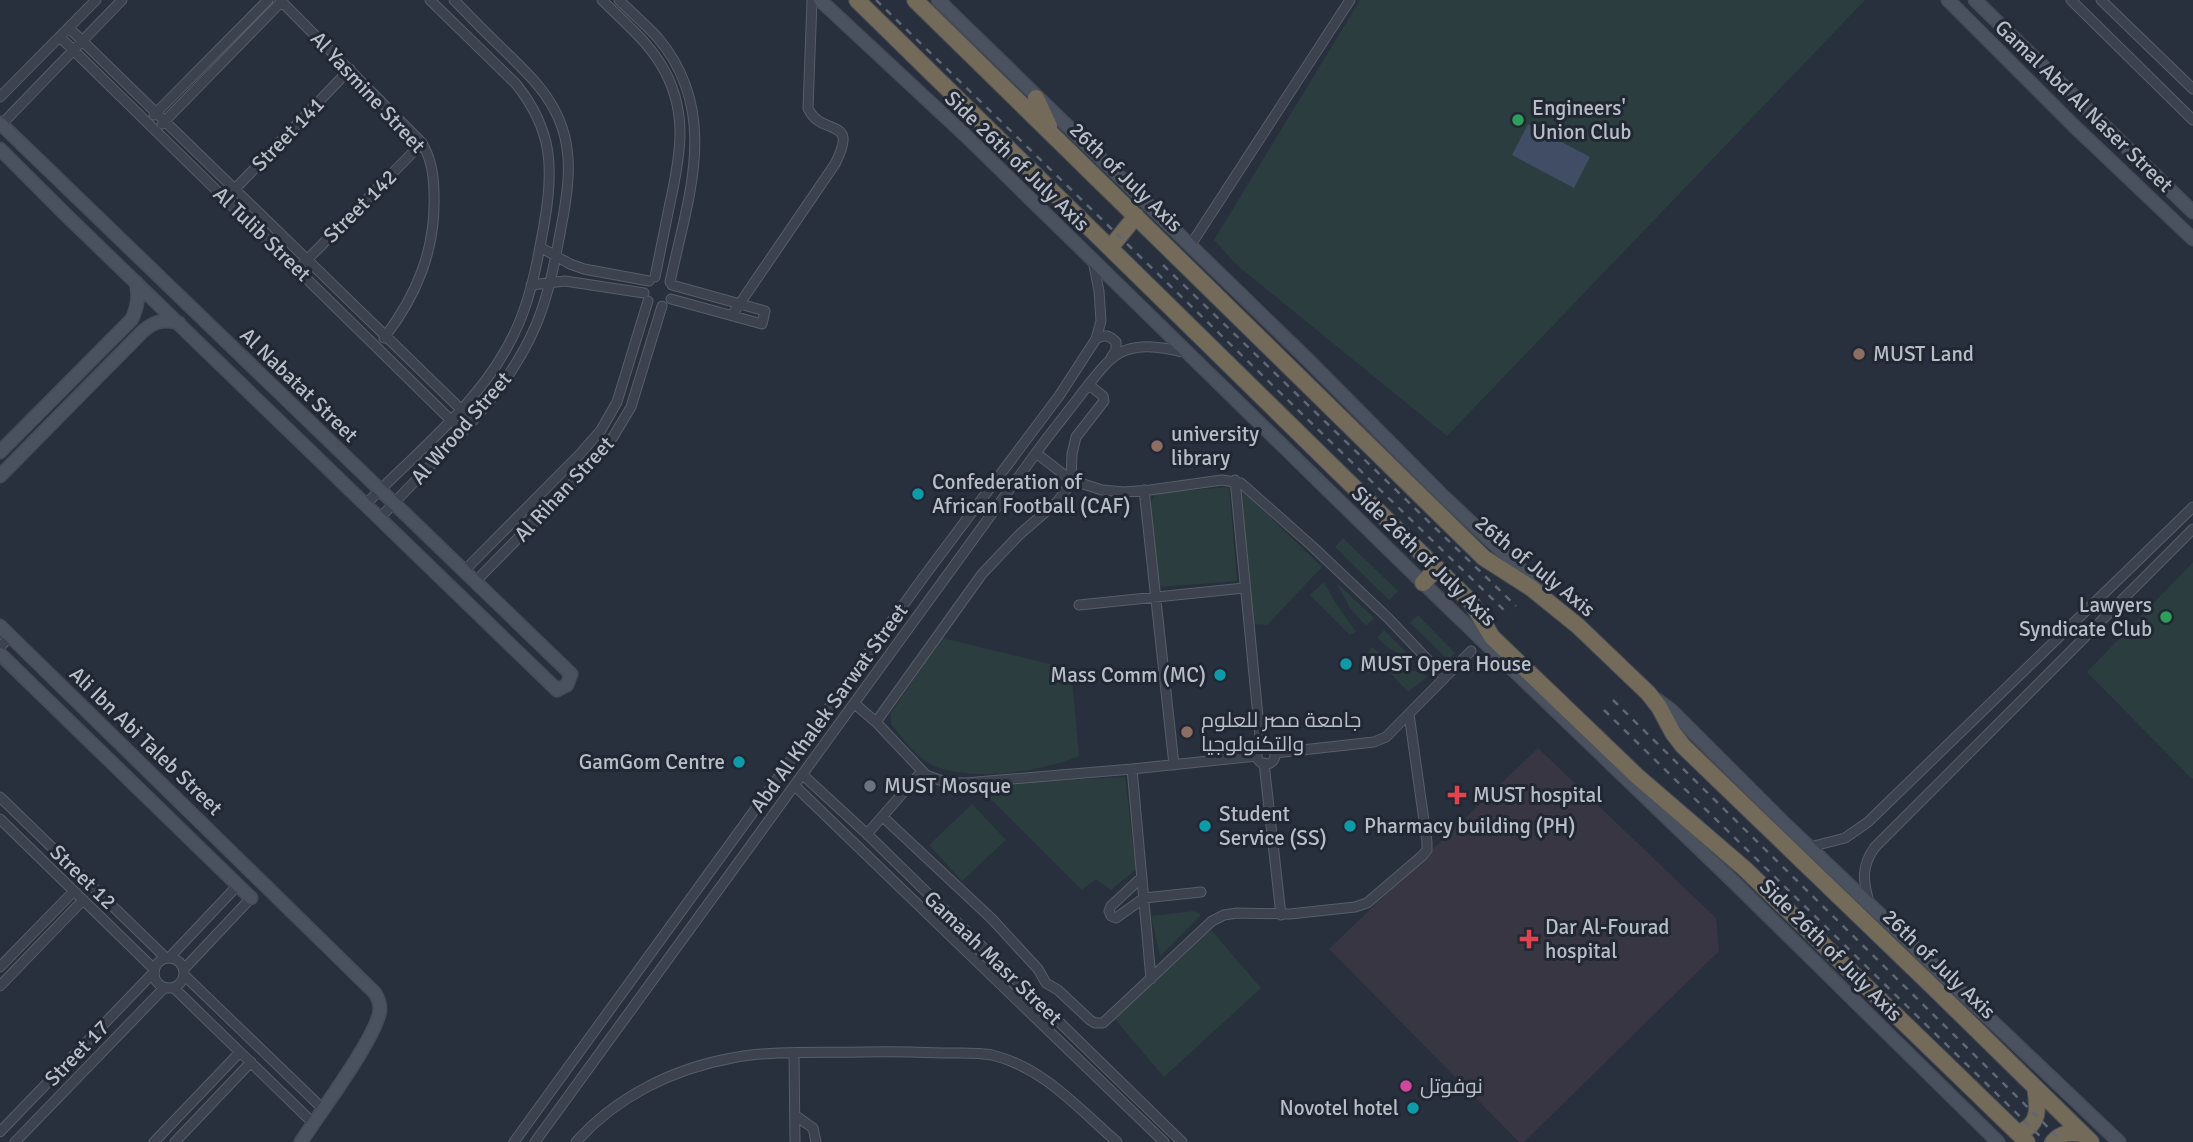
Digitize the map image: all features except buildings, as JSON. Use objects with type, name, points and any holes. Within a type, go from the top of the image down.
[{"type":"highway","points":[[857,0],[1471,602],[1492,637],[1582,728],[1745,869],[2023,1138],[2037,1117],[2035,1087]]},
{"type":"highway","name":"26th of July Axis","points":[[915,0],[1136,216],[1439,503],[1483,558],[1531,588],[1577,626],[1648,694],[1683,746],[2087,1138]]},
{"type":"highway","points":[[1036,98],[1053,135]]},
{"type":"highway","points":[[1110,248],[1136,216]]},
{"type":"highway","points":[[1423,583],[1437,568]]},
{"type":"highway","points":[[2053,1142],[2068,1132],[2087,1138]]},
{"type":"main road","name":"Side 26th of July Axis","points":[[820,0],[965,135],[1423,583],[1582,728],[1998,1142]]},
{"type":"main road","points":[[938,0],[1190,246],[1439,503]]},
{"type":"main road","name":"Gamal Abd Al Naser Street","points":[[1948,0],[2073,125],[2193,239]]},
{"type":"main road","name":"Gamal Abd Al Naser Street","points":[[1975,0],[2193,212]]},
{"type":"main road","points":[[2040,92],[2047,93],[2052,89],[2052,77]]},
{"type":"main road","points":[[2073,125],[2075,113],[2080,110],[2088,111]]},
{"type":"main road","name":"Al Nabatat Street","points":[[0,149],[557,690],[567,685],[571,674],[1,125]]},
{"type":"main road","points":[[0,452],[132,318],[139,294],[136,282]]},
{"type":"main road","points":[[0,476],[143,331],[153,323],[166,320],[179,323]]},
{"type":"main road","name":"Ali Ibn Abi Taleb Street","points":[[0,626],[375,993],[379,1000],[379,1014],[365,1043],[323,1109]]},
{"type":"main road","name":"Ali Ibn Abi Taleb Street","points":[[0,654],[251,898]]},
{"type":"main road","points":[[1648,694],[1671,710],[1810,847],[2119,1142]]},
{"type":"main road","points":[[301,1142],[323,1109]]},
{"type":"street","points":[[0,97],[96,0]]},
{"type":"street","points":[[1,125],[122,0]]},
{"type":"street","points":[[148,122],[268,0]]},
{"type":"street","points":[[156,131],[282,0]]},
{"type":"street","name":"Al Yasmine Street","points":[[282,0],[422,143],[427,152],[434,189],[432,241],[415,291],[377,347]]},
{"type":"street","name":"Al Wrood Street","points":[[365,505],[461,410],[510,343],[531,285],[550,191],[550,156],[546,136],[529,100],[430,0]]},
{"type":"street","name":"Al Wrood Street","points":[[380,518],[463,432],[504,383],[527,346],[551,281],[569,190],[569,152],[555,109],[542,90],[454,0]]},
{"type":"street","points":[[601,0],[649,46],[661,64],[672,86],[681,126],[679,161],[652,279],[645,286],[646,297]]},
{"type":"street","points":[[620,0],[658,39],[673,60],[684,82],[691,107],[696,144],[695,162],[671,284],[671,299]]},
{"type":"street","points":[[732,316],[835,164],[843,143],[843,136],[838,129],[819,122],[808,108],[806,97],[812,0]]},
{"type":"street","points":[[1190,246],[1350,0]]},
{"type":"street","points":[[2071,0],[2193,120]]},
{"type":"street","points":[[2101,0],[2193,89]]},
{"type":"street","name":"Al Tulib Street","points":[[69,28],[472,421]]},
{"type":"street","name":"Al Tulib Street","points":[[61,37],[463,432]]},
{"type":"street","points":[[482,51],[493,39]]},
{"type":"street","points":[[506,74],[517,64]]},
{"type":"street","name":"Street 141","points":[[226,198],[350,69]]},
{"type":"street","points":[[678,109],[691,107]]},
{"type":"street","name":"Street 142","points":[[298,269],[422,143]]},
{"type":"street","points":[[540,247],[584,269],[652,279],[663,277],[671,284],[765,311],[762,324],[671,299]]},
{"type":"street","name":"Abd Al Khalek Sarwat Street","points":[[514,1142],[925,575],[1059,396],[1096,339],[1101,321],[1101,306],[1092,260]]},
{"type":"street","points":[[531,285],[551,281],[580,283],[646,297],[654,306],[662,306],[671,299]]},
{"type":"street","name":"Al Rihan Street","points":[[464,571],[601,430],[617,402],[646,297]]},
{"type":"street","name":"Al Rihan Street","points":[[475,582],[608,446],[631,407],[662,306]]},
{"type":"street","points":[[1096,339],[1102,335],[1110,336],[1116,342],[1116,350],[1111,358]]},
{"type":"street","points":[[1111,358],[1147,346],[1160,346],[1190,354]]},
{"type":"street","name":"Abd Al Khalek Sarwat Street","points":[[535,1142],[1036,453],[1111,358]]},
{"type":"street","points":[[876,722],[982,574],[1020,534],[1057,502],[1071,480],[1076,437],[1104,401],[1103,396],[1089,385]]},
{"type":"street","points":[[1036,453],[1071,480],[1102,490],[1124,492],[1222,480],[1235,480],[1246,486],[1389,620],[1444,677]]},
{"type":"street","points":[[580,454],[591,464]]},
{"type":"street","points":[[1235,480],[1261,755],[1281,915]]},
{"type":"street","points":[[1144,490],[1174,765]]},
{"type":"street","points":[[1810,847],[1845,838],[1868,822],[2193,507]]},
{"type":"street","points":[[1869,902],[1864,887],[1864,870],[1875,847],[2193,529]]},
{"type":"street","points":[[1079,605],[1244,588]]},
{"type":"street","points":[[0,647],[10,636]]},
{"type":"street","points":[[1275,753],[1374,743],[1386,737],[1471,651]]},
{"type":"street","points":[[855,704],[876,722],[922,771],[938,781],[965,783],[1174,765],[1261,755],[1271,747],[1275,753]]},
{"type":"street","points":[[883,817],[992,919],[1038,969],[1046,983],[1096,1023],[1107,1022],[1212,921],[1237,913],[1281,915],[1355,907],[1367,903],[1427,850],[1409,714]]},
{"type":"street","points":[[1261,755],[1270,762],[1275,753]]},
{"type":"street","points":[[1132,769],[1152,979]]},
{"type":"street","points":[[867,834],[922,771]]},
{"type":"street","name":"Gamaah Masr Street","points":[[803,775],[867,834],[1182,1142]]},
{"type":"street","name":"Gamaah Masr Street","points":[[795,786],[1164,1142]]},
{"type":"street","name":"Street 12","points":[[0,797],[167,958]]},
{"type":"street","name":"Street 12","points":[[0,819],[154,971]]},
{"type":"street","points":[[1142,877],[1111,906],[1111,916],[1121,916],[1144,898],[1201,892]]},
{"type":"street","points":[[237,885],[167,958],[159,962],[154,971],[158,984],[169,988],[313,1123]]},
{"type":"street","points":[[0,967],[74,891]]},
{"type":"street","points":[[169,988],[182,981],[184,972],[251,898]]},
{"type":"street","points":[[0,986],[83,900]]},
{"type":"street","points":[[0,949],[9,958]]},
{"type":"street","points":[[167,958],[179,962],[184,972],[323,1109]]},
{"type":"street","name":"Street 17","points":[[0,1132],[154,971]]},
{"type":"street","name":"Street 17","points":[[15,1142],[169,988]]},
{"type":"street","points":[[576,1142],[589,1126],[620,1102],[672,1074],[733,1058],[884,1051],[991,1055],[1033,1072],[1053,1085],[1117,1142]]},
{"type":"street","points":[[154,1142],[240,1052]]},
{"type":"street","points":[[794,1054],[795,1142]]},
{"type":"street","points":[[175,1142],[251,1062]]},
{"type":"street","points":[[796,1116],[813,1128],[816,1142]]},
{"type":"street","points":[[1097,1142],[1107,1133]]},
{"type":"shaded area","name":"Engineers' Union Club","points":[[1360,0],[1865,0],[1447,436],[1238,266],[1214,240]]},
{"type":"shaded area","points":[[1229,487],[1237,581],[1160,587],[1149,506],[1156,493]]},
{"type":"shaded area","points":[[1241,489],[1322,567],[1267,625],[1251,624],[1238,490]]},
{"type":"shaded area","points":[[1343,538],[1398,591],[1389,600],[1335,547]]},
{"type":"shaded area","name":"Lawyers Syndicate Club","points":[[2193,562],[2193,778],[2192,779],[2087,672]]},
{"type":"shaded area","points":[[1324,582],[1356,632],[1350,635],[1310,595]]},
{"type":"shaded area","points":[[1336,582],[1374,618],[1366,626],[1350,608]]},
{"type":"shaded area","points":[[1418,615],[1455,653],[1448,660],[1410,623]]},
{"type":"shaded area","points":[[1384,630],[1413,659],[1394,651],[1377,638]]},
{"type":"shaded area","points":[[942,638],[1071,669],[1079,756],[1046,767],[988,774],[950,771],[934,766],[922,758],[891,724],[891,713]]},
{"type":"shaded area","points":[[1372,647],[1393,663],[1428,676],[1408,692],[1374,655],[1368,652]]},
{"type":"shaded area","name":"Dar Al-Fourad hospital","points":[[1538,748],[1716,918],[1719,951],[1524,1142],[1519,1142],[1329,949]]},
{"type":"shaded area","points":[[1125,777],[1136,869],[1111,890],[1096,879],[1082,890],[977,785]]},
{"type":"shaded area","points":[[972,804],[1006,840],[962,881],[929,845]]},
{"type":"shaded area","points":[[1194,911],[1201,915],[1160,956],[1151,916]]},
{"type":"shaded area","points":[[1211,930],[1261,988],[1164,1077],[1114,1018]]},
{"type":"water","points":[[1528,124],[1590,157],[1574,188],[1512,155]]},
{"type":"railway","points":[[876,0],[1508,614]]},
{"type":"railway","points":[[1163,265],[1516,606]]},
{"type":"railway","points":[[1613,700],[2063,1142]]},
{"type":"railway","points":[[1604,710],[2046,1142]]},
{"type":"place","name":"Engineers' Union Club","points":[[1518,120]]},
{"type":"place","name":"MUST Land","points":[[1859,354]]},
{"type":"place","name":"university library","points":[[1157,446]]},
{"type":"place","name":"Confederation of African Football (CAF)","points":[[918,494]]},
{"type":"place","name":"Lawyers Syndicate Club","points":[[2166,617]]},
{"type":"place","name":"MUST Opera House","points":[[1346,664]]},
{"type":"place","name":"Mass Comm (MC)","points":[[1220,675]]},
{"type":"place","name":"جامعة مصر للعلوم والتكنولوجيا","points":[[1187,732]]},
{"type":"place","name":"GamGom Centre","points":[[739,762]]},
{"type":"place","name":"MUST Mosque","points":[[870,786]]},
{"type":"place","name":"MUST hospital","points":[[1457,795]]},
{"type":"place","name":"Student Service (SS)","points":[[1205,826]]},
{"type":"place","name":"Pharmacy building (PH)","points":[[1350,826]]},
{"type":"place","name":"Dar Al-Fourad hospital","points":[[1529,939]]},
{"type":"place","name":"نوفوتل","points":[[1406,1086]]},
{"type":"place","name":"Novotel hotel","points":[[1413,1108]]}]
